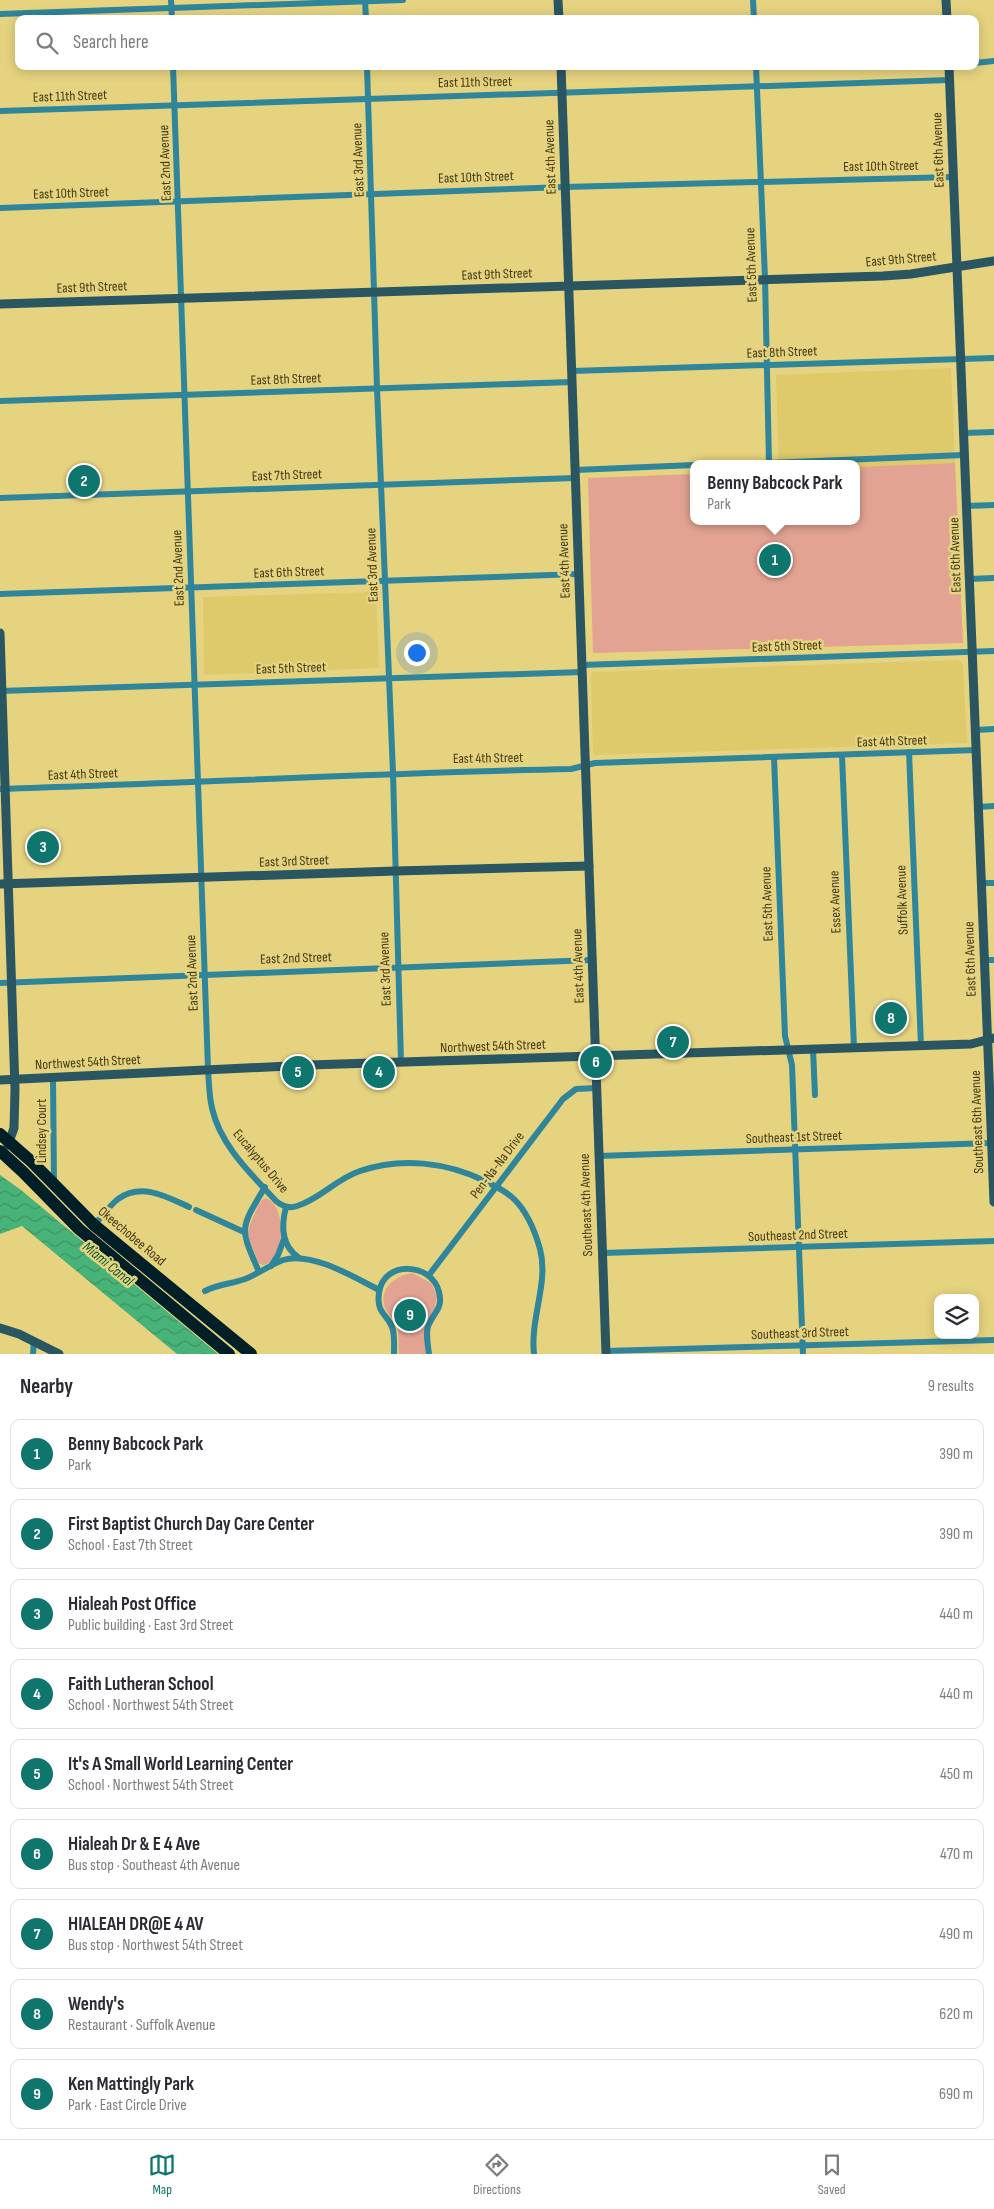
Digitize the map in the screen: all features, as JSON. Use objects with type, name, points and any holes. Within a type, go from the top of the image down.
[{"type":"highway","name":"Okeechobee Road","points":[[5,1138],[94,1225],[250,1354]]},
{"type":"highway","name":"Okeechobee Road","points":[[1,1155],[23,1172],[79,1229],[229,1354]]},
{"type":"main road","points":[[558,0],[559,15]]},
{"type":"main road","points":[[946,0],[947,15]]},
{"type":"main road","name":"East 4th Avenue","points":[[561,70],[595,1056]]},
{"type":"main road","name":"East 6th Avenue","points":[[949,70],[984,960],[992,1042]]},
{"type":"main road","name":"East 9th Street","points":[[0,304],[765,278],[883,276],[911,274],[994,261]]},
{"type":"main road","points":[[0,633],[4,884],[11,982],[14,1079],[14,1128],[5,1138],[1,1155]]},
{"type":"main road","name":"East 3rd Street","points":[[4,884],[589,866]]},
{"type":"main road","name":"Northwest 54th Street","points":[[0,1080],[208,1069],[921,1046],[992,1042]]},
{"type":"main road","name":"Southeast 6th Avenue","points":[[992,1042],[994,1202]]},
{"type":"main road","name":"Southeast 4th Avenue","points":[[595,1056],[606,1353]]},
{"type":"main road","points":[[0,1328],[34,1341],[59,1354]]},
{"type":"street","points":[[171,0],[172,15]]},
{"type":"street","points":[[0,14],[403,0]]},
{"type":"street","points":[[754,0],[754,15]]},
{"type":"street","points":[[365,1],[366,15]]},
{"type":"street","points":[[979,63],[994,61]]},
{"type":"street","name":"East 2nd Avenue","points":[[174,70],[208,1069]]},
{"type":"street","name":"East 3rd Avenue","points":[[367,70],[377,388],[393,773],[401,1062]]},
{"type":"street","name":"East 5th Avenue","points":[[756,70],[765,278],[769,460]]},
{"type":"street","name":"East 11th Street","points":[[0,111],[950,80]]},
{"type":"street","name":"East 10th Street","points":[[0,208],[565,186],[953,177]]},
{"type":"street","name":"East 8th Street","points":[[572,371],[994,358]]},
{"type":"street","name":"East 8th Street","points":[[0,401],[572,382]]},
{"type":"street","points":[[964,433],[994,432]]},
{"type":"street","points":[[842,460],[964,455]]},
{"type":"street","name":"East 7th Street","points":[[0,498],[381,485],[690,466]]},
{"type":"street","points":[[966,506],[994,505]]},
{"type":"street","name":"East 6th Street","points":[[0,594],[579,574]]},
{"type":"street","points":[[969,579],[994,578]]},
{"type":"street","name":"East 5th Street","points":[[1,691],[389,678],[994,652]]},
{"type":"street","points":[[976,730],[994,729]]},
{"type":"street","name":"East 4th Street","points":[[3,789],[199,783],[393,773],[571,769],[595,764],[976,750]]},
{"type":"street","name":"Suffolk Avenue","points":[[909,752],[921,1046]]},
{"type":"street","name":"Essex Avenue","points":[[842,755],[854,1048]]},
{"type":"street","name":"East 5th Avenue","points":[[774,757],[785,1036],[792,1065],[803,1354]]},
{"type":"street","points":[[978,807],[994,806]]},
{"type":"street","points":[[982,883],[994,883]]},
{"type":"street","name":"East 2nd Street","points":[[0,983],[592,960]]},
{"type":"street","points":[[984,960],[994,960]]},
{"type":"street","points":[[813,1049],[815,1095]]},
{"type":"street","name":"Eucalyptus Drive","points":[[208,1069],[212,1110],[220,1131],[230,1148],[278,1203],[286,1207],[283,1218],[284,1238],[278,1255],[270,1267]]},
{"type":"street","name":"Lindsey Court","points":[[53,1077],[54,1185]]},
{"type":"street","name":"Pen-Na-Na Drive","points":[[429,1274],[568,1093],[579,1088],[596,1088]]},
{"type":"street","name":"Southeast 1st Street","points":[[598,1156],[992,1143]]},
{"type":"street","points":[[286,1207],[293,1207],[304,1203],[347,1176],[392,1164],[423,1164],[446,1167],[496,1187],[509,1195],[524,1211],[540,1249],[542,1276],[533,1327],[534,1354]]},
{"type":"street","points":[[259,1272],[244,1232],[246,1220],[264,1187]]},
{"type":"street","points":[[94,1225],[117,1200],[135,1193],[157,1193],[189,1207]]},
{"type":"street","points":[[196,1210],[244,1232]]},
{"type":"street","points":[[284,1238],[287,1248],[298,1257],[324,1264],[379,1290]]},
{"type":"street","name":"Southeast 2nd Street","points":[[602,1253],[994,1241]]},
{"type":"street","points":[[206,1292],[218,1285],[247,1279],[283,1260],[298,1257]]},
{"type":"street","points":[[394,1354],[393,1329],[382,1312],[379,1290],[388,1277],[400,1270],[417,1269],[429,1274],[436,1282],[440,1298],[438,1311],[428,1326],[429,1354]]},
{"type":"street","name":"Southeast 3rd Street","points":[[606,1353],[994,1340]]},
{"type":"street","points":[[33,1354],[34,1341]]},
{"type":"shaded area","points":[[951,368],[955,463],[860,467],[860,460],[779,460],[776,375]]},
{"type":"shaded area","points":[[955,463],[963,643],[593,653],[588,478],[690,474],[690,525],[860,525],[860,467]]},
{"type":"shaded area","points":[[376,592],[379,668],[204,675],[203,597]]},
{"type":"shaded area","points":[[958,660],[963,665],[967,743],[593,755],[591,674],[593,672]]},
{"type":"shaded area","points":[[265,1198],[272,1202],[277,1210],[281,1232],[277,1254],[271,1261],[263,1265],[259,1263],[252,1248],[249,1232],[258,1205]]},
{"type":"shaded area","points":[[412,1273],[431,1283],[437,1296],[434,1312],[425,1322],[426,1354],[399,1354],[398,1325],[387,1312],[384,1303],[384,1296],[389,1285],[399,1277]]},
{"type":"water","name":"Miami Canal","points":[[0,1175],[21,1190],[218,1354],[177,1354],[22,1226],[0,1234]]},
{"type":"place","name":"First Baptist Church Day Care Center","points":[[84,481]]},
{"type":"place","name":"Benny Babcock Park","points":[[775,560]]},
{"type":"place","name":"Hialeah Post Office","points":[[43,847]]},
{"type":"place","name":"Wendy's","points":[[891,1018]]},
{"type":"place","name":"HIALEAH DR@E 4 AV","points":[[673,1042]]},
{"type":"place","name":"Hialeah Dr & E 4 Ave","points":[[596,1062]]},
{"type":"place","name":"It's A Small World Learning Center","points":[[298,1072]]},
{"type":"place","name":"Faith Lutheran School","points":[[379,1072]]},
{"type":"place","name":"Ken Mattingly Park","points":[[410,1315]]}]
